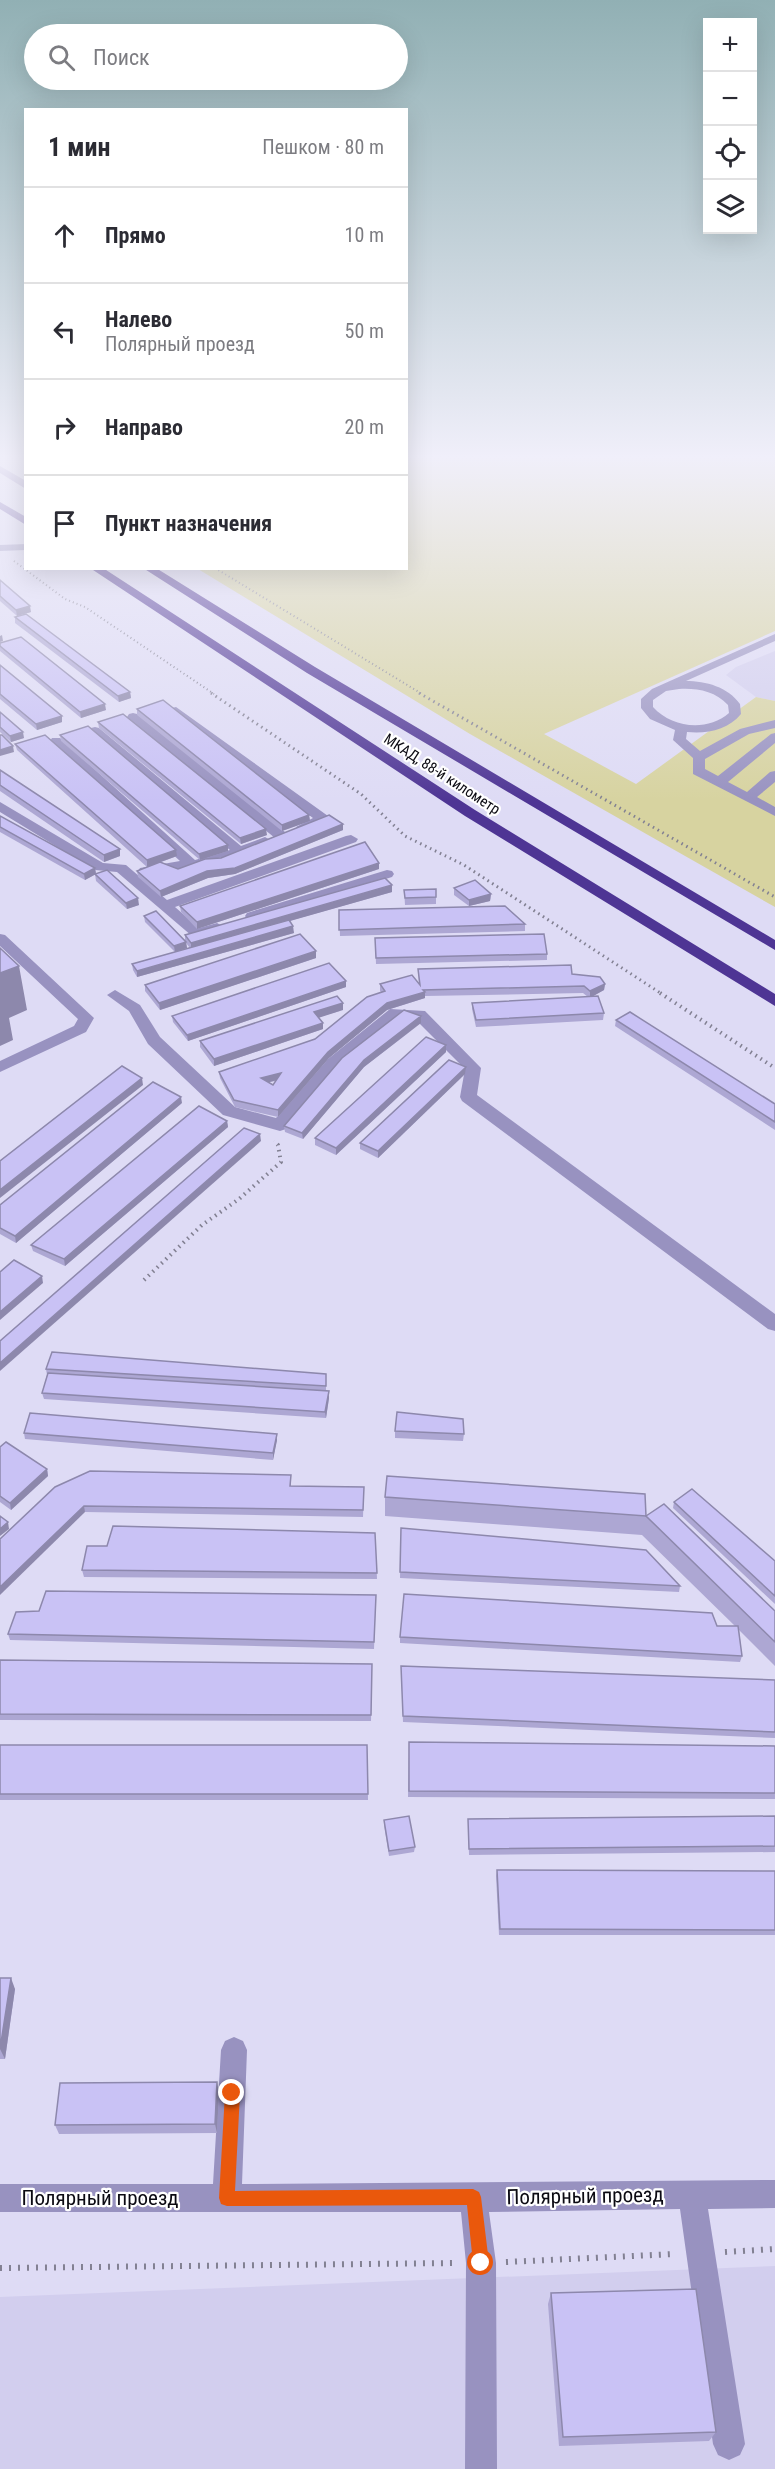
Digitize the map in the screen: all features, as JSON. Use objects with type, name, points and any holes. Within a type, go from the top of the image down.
[{"type":"highway","name":"МКАД, 88-й километр","points":[[101,572],[470,813],[775,1001]]},
{"type":"highway","name":"МКАД, 88-й километр","points":[[155,572],[311,670],[775,946]]},
{"type":"street","points":[[663,688],[681,685],[711,689],[731,700],[735,714],[719,725],[701,728],[684,727],[662,721],[647,708],[646,704],[651,695],[663,688],[702,668],[775,637]]},
{"type":"street","points":[[711,689],[707,676],[712,668],[722,661]]},
{"type":"street","points":[[130,876],[162,864],[217,859],[322,819],[172,708]]},
{"type":"street","points":[[133,717],[280,836]]},
{"type":"street","points":[[699,758],[737,733],[775,724]]},
{"type":"street","points":[[684,727],[679,740],[699,758]]},
{"type":"street","points":[[95,731],[239,851]]},
{"type":"street","points":[[719,782],[775,737]]},
{"type":"street","points":[[56,741],[191,863]]},
{"type":"street","points":[[699,758],[698,771],[775,812]]},
{"type":"street","points":[[747,798],[775,775]]},
{"type":"street","points":[[0,806],[100,867],[121,868],[197,933],[387,874]]},
{"type":"street","points":[[165,906],[351,838]]},
{"type":"street","points":[[0,938],[86,1018],[80,1029],[0,1067]]},
{"type":"street","points":[[0,961],[17,954]]},
{"type":"street","points":[[115,995],[135,1008],[154,1040],[229,1111],[280,1125],[334,1063],[396,1012],[419,1014],[473,1068],[468,1097],[775,1324]]},
{"type":"street","points":[[227,2198],[234,2050]]},
{"type":"street","name":"Полярный проезд","points":[[0,2198],[775,2194]]},
{"type":"street","points":[[692,2195],[729,2444]]},
{"type":"street","points":[[473,2197],[481,2263],[481,2469]]},
{"type":"path","points":[[28,572],[65,599],[85,607],[362,794],[405,836],[464,865],[775,1068]]},
{"type":"path","points":[[222,572],[439,704],[775,897]]},
{"type":"path","points":[[144,1280],[202,1226],[239,1199],[280,1162],[278,1145],[271,1137]]},
{"type":"path","points":[[0,2268],[481,2263],[775,2249]]},
{"type":"shaded area","points":[[203,572],[775,572],[775,631],[544,734],[636,784],[756,697],[775,701],[775,907],[470,734]]},
{"type":"shaded area","points":[[775,651],[775,701],[756,697],[726,675],[736,667]]},
{"type":"shaded area","points":[[775,2266],[775,2469],[0,2469],[0,2297]]},
{"type":"building","points":[[0,580],[30,606],[16,610],[0,596]]},
{"type":"building","points":[[26,614],[130,692],[118,696],[15,617]]},
{"type":"building","points":[[21,637],[105,704],[80,712],[0,646],[0,643]]},
{"type":"building","points":[[0,665],[62,716],[36,724],[0,694]]},
{"type":"building","points":[[163,700],[309,815],[282,825],[137,709]]},
{"type":"building","points":[[0,712],[23,732],[10,736],[0,727]]},
{"type":"building","points":[[123,714],[266,829],[240,838],[98,722]]},
{"type":"building","points":[[88,726],[228,845],[199,854],[60,735]]},
{"type":"building","points":[[0,735],[2,735],[13,746],[0,750]]},
{"type":"building","points":[[45,735],[176,850],[147,860],[15,744]]},
{"type":"building","points":[[0,770],[120,849],[104,855],[0,785]]},
{"type":"building","points":[[329,815],[343,824],[235,868],[207,871],[160,891],[137,871],[160,862],[178,869],[205,859],[221,858]]},
{"type":"building","points":[[0,816],[95,868],[84,874],[0,827]]},
{"type":"building","points":[[365,842],[379,863],[197,922],[180,906]]},
{"type":"building","points":[[107,870],[138,898],[126,903],[95,874]]},
{"type":"building","points":[[385,878],[392,885],[191,943],[185,935]]},
{"type":"building","points":[[475,880],[491,894],[469,900],[454,888]]},
{"type":"building","points":[[436,889],[436,897],[405,898],[404,890]]},
{"type":"building","points":[[505,906],[525,924],[339,930],[339,910]]},
{"type":"building","points":[[156,911],[186,942],[174,946],[144,916]]},
{"type":"building","points":[[289,920],[293,926],[137,971],[132,964]]},
{"type":"building","points":[[300,934],[316,951],[159,1003],[145,985]]},
{"type":"building","points":[[544,934],[547,954],[376,958],[375,938]]},
{"type":"building","points":[[0,948],[19,966],[0,973]]},
{"type":"building","points":[[329,963],[346,981],[187,1035],[172,1016]]},
{"type":"building","points":[[571,965],[572,974],[600,977],[605,984],[590,991],[584,986],[423,990],[425,992],[387,1003],[328,1052],[278,1110],[234,1100],[219,1072],[315,1039],[367,997],[385,991],[380,984],[412,975],[420,985],[418,969]],"holes":[[[281,1073],[273,1085],[261,1078]]]},
{"type":"building","points":[[337,996],[343,1003],[314,1012],[323,1023],[214,1059],[200,1041]]},
{"type":"building","points":[[598,996],[604,1013],[476,1020],[472,1003]]},
{"type":"building","points":[[404,1010],[421,1016],[364,1060],[302,1133],[284,1126],[342,1058]]},
{"type":"building","points":[[630,1012],[775,1104],[775,1122],[616,1020]]},
{"type":"building","points":[[426,1037],[446,1045],[336,1148],[315,1138]]},
{"type":"building","points":[[449,1060],[466,1067],[378,1151],[360,1143]]},
{"type":"building","points":[[122,1066],[142,1078],[0,1190],[0,1161]]},
{"type":"building","points":[[153,1082],[181,1097],[15,1236],[0,1228],[0,1205]]},
{"type":"building","points":[[199,1106],[227,1121],[64,1259],[31,1245]]},
{"type":"building","points":[[244,1128],[260,1134],[0,1363],[0,1341]]},
{"type":"building","points":[[14,1260],[42,1276],[0,1312],[0,1272]]},
{"type":"building","points":[[52,1352],[326,1374],[326,1386],[46,1369]]},
{"type":"building","points":[[48,1373],[329,1391],[325,1412],[42,1393]]},
{"type":"building","points":[[397,1412],[463,1419],[464,1434],[395,1431]]},
{"type":"building","points":[[30,1413],[277,1434],[273,1453],[24,1433]]},
{"type":"building","points":[[6,1442],[47,1469],[10,1503],[0,1496],[0,1447]]},
{"type":"building","points":[[90,1471],[291,1475],[290,1486],[364,1487],[363,1510],[84,1506],[0,1587],[0,1539],[55,1487]]},
{"type":"building","points":[[387,1476],[645,1494],[646,1516],[385,1497]]},
{"type":"building","points":[[692,1489],[775,1561],[775,1596],[674,1502]]},
{"type":"building","points":[[664,1504],[775,1611],[775,1642],[646,1516]]},
{"type":"building","points":[[0,1516],[8,1522],[0,1529]]},
{"type":"building","points":[[113,1526],[375,1533],[377,1573],[82,1570],[87,1546],[107,1546]]},
{"type":"building","points":[[401,1528],[646,1550],[680,1586],[400,1572]]},
{"type":"building","points":[[46,1591],[376,1595],[374,1642],[8,1634],[16,1612],[39,1611]]},
{"type":"building","points":[[404,1594],[712,1613],[717,1626],[738,1626],[742,1656],[400,1637]]},
{"type":"building","points":[[0,1660],[372,1664],[371,1715],[0,1714]]},
{"type":"building","points":[[401,1666],[775,1680],[775,1732],[403,1716]]},
{"type":"building","points":[[409,1742],[775,1746],[775,1793],[409,1791]]},
{"type":"building","points":[[0,1745],[367,1745],[368,1794],[0,1794]]},
{"type":"building","points":[[409,1816],[415,1847],[389,1851],[384,1820]]},
{"type":"building","points":[[775,1816],[775,1846],[469,1849],[468,1819]]},
{"type":"building","points":[[497,1870],[775,1871],[775,1930],[500,1929]]},
{"type":"building","points":[[0,1978],[11,1978],[0,2049]]},
{"type":"building","points":[[217,2082],[215,2124],[55,2125],[60,2083]]},
{"type":"building","points":[[696,2289],[716,2432],[563,2437],[551,2293]]},
{"type":"route","points":[[232,2093],[227,2198],[473,2197],[481,2263]]}]
